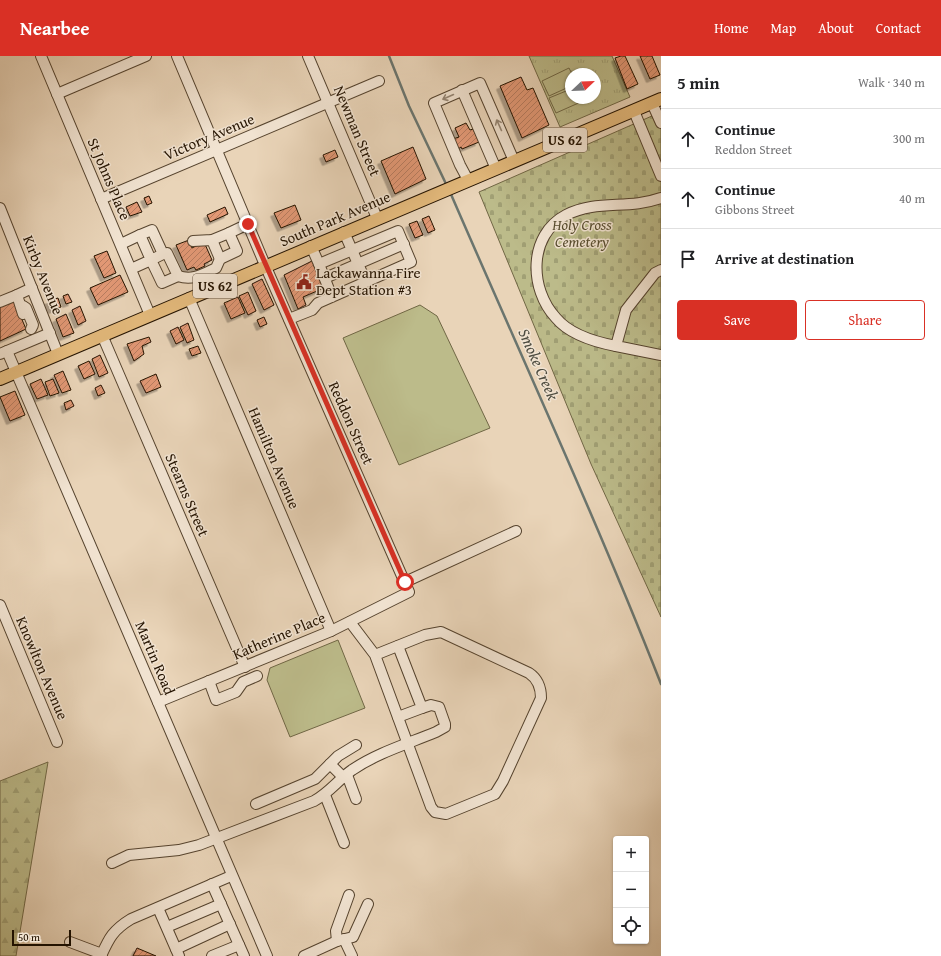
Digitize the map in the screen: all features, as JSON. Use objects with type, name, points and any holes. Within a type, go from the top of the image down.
[{"type":"main road","name":"South Park Avenue","points":[[0,379],[265,265],[657,101]]},
{"type":"street","name":"St Johns Place","points":[[41,56],[150,315]]},
{"type":"street","points":[[57,94],[146,56]]},
{"type":"street","name":"Reddon Street","points":[[176,56],[265,265],[409,592]]},
{"type":"street","name":"Newman Street","points":[[308,56],[377,218]]},
{"type":"street","name":"Victory Avenue","points":[[101,199],[379,81]]},
{"type":"street","points":[[468,180],[460,165],[434,103],[480,82],[514,161]]},
{"type":"street","points":[[462,90],[496,168]]},
{"type":"street","points":[[657,101],[661,123]]},
{"type":"street","points":[[634,111],[661,176]]},
{"type":"street","points":[[661,198],[634,205],[585,207],[565,216],[547,232],[538,248],[536,266],[540,292],[556,318],[570,329],[589,339],[661,355]]},
{"type":"street","name":"Kirby Avenue","points":[[0,208],[58,354]]},
{"type":"street","points":[[193,241],[212,240],[248,224]]},
{"type":"street","points":[[121,244],[152,230],[164,254],[167,253],[178,276],[186,279],[194,278],[216,268],[220,259],[237,251],[229,233]]},
{"type":"street","points":[[289,319],[312,310],[318,303],[332,296],[411,262],[398,231],[319,264]]},
{"type":"street","points":[[344,232],[366,282]]},
{"type":"street","points":[[140,235],[162,283],[178,276]]},
{"type":"street","points":[[212,240],[220,259]]},
{"type":"street","points":[[325,278],[404,244]]},
{"type":"street","points":[[311,246],[332,296]]},
{"type":"street","points":[[131,269],[164,254]]},
{"type":"street","points":[[616,346],[626,310],[655,273],[661,270]]},
{"type":"street","points":[[205,273],[211,288]]},
{"type":"street","points":[[0,302],[32,288]]},
{"type":"street","points":[[17,295],[23,313],[36,339]]},
{"type":"street","name":"Hamilton Avenue","points":[[189,298],[331,631]]},
{"type":"street","points":[[23,313],[26,308],[33,325],[31,329]]},
{"type":"street","points":[[4,353],[50,333]]},
{"type":"street","name":"Stearns Street","points":[[102,335],[245,667]]},
{"type":"street","name":"Martin Road","points":[[4,353],[16,372],[266,956]]},
{"type":"street","points":[[405,582],[516,531]]},
{"type":"street","name":"Katherine Place","points":[[158,702],[331,631],[409,592]]},
{"type":"street","name":"Knowlton Avenue","points":[[0,605],[57,742]]},
{"type":"street","points":[[350,622],[375,655],[431,807],[435,812],[446,814],[491,797],[498,790],[503,781],[540,698],[541,691],[535,678],[529,673],[441,632],[425,635],[375,655]]},
{"type":"street","points":[[398,646],[422,708]]},
{"type":"street","points":[[209,681],[216,700],[236,692],[243,682],[257,676]]},
{"type":"street","points":[[112,863],[128,855],[179,850],[216,840],[281,814],[325,795],[345,776],[373,757],[408,744],[445,727],[439,708],[431,705],[398,717]]},
{"type":"street","points":[[256,804],[315,779],[338,756],[356,745]]},
{"type":"street","points":[[330,764],[345,776],[356,799]]},
{"type":"street","points":[[325,795],[344,843]]},
{"type":"street","points":[[275,797],[281,814]]},
{"type":"street","points":[[70,942],[101,955],[108,938],[119,926],[232,876]]},
{"type":"street","points":[[212,884],[244,956]]},
{"type":"street","points":[[348,895],[336,931],[340,940],[352,956]]},
{"type":"street","points":[[167,927],[221,904]]},
{"type":"street","points":[[304,956],[340,940],[354,936],[368,904]]},
{"type":"street","points":[[158,908],[178,952],[230,924]]},
{"type":"street","points":[[212,956],[239,945]]},
{"type":"green space","points":[[529,56],[612,56],[630,97],[560,127]]},
{"type":"green space","points":[[565,70],[565,89],[549,96],[542,81]]},
{"type":"green space","points":[[565,91],[565,104],[576,104],[556,113],[549,98]]},
{"type":"green space","name":"Holy Cross Cemetery","points":[[661,112],[661,617],[591,464],[479,192]]},
{"type":"green space","points":[[420,305],[437,316],[490,428],[399,465],[343,338]]},
{"type":"green space","points":[[338,640],[365,708],[290,737],[267,680],[270,668]]},
{"type":"green space","points":[[48,762],[16,956],[0,956],[0,781]]},
{"type":"building","points":[[625,56],[638,84],[627,89],[615,58]]},
{"type":"building","points":[[640,56],[652,56],[660,75],[650,79]]},
{"type":"building","points":[[521,77],[527,90],[533,88],[549,125],[522,138],[500,86]]},
{"type":"building","points":[[466,123],[470,130],[473,129],[479,142],[462,149],[461,147],[458,149],[453,139],[459,137],[455,128]]},
{"type":"building","points":[[413,147],[426,179],[395,194],[381,161]]},
{"type":"building","points":[[335,150],[338,157],[326,162],[323,155]]},
{"type":"building","points":[[149,196],[152,203],[147,205],[144,198]]},
{"type":"building","points":[[137,202],[142,212],[130,216],[126,207]]},
{"type":"building","points":[[295,205],[301,220],[281,228],[274,213]]},
{"type":"building","points":[[225,207],[228,214],[210,222],[207,215]]},
{"type":"building","points":[[429,216],[435,230],[428,233],[422,219]]},
{"type":"building","points":[[417,221],[423,235],[415,238],[409,224]]},
{"type":"building","points":[[189,240],[192,248],[204,242],[212,260],[204,264],[205,266],[196,270],[194,267],[187,270],[176,245]]},
{"type":"building","points":[[107,251],[116,273],[104,278],[94,256]]},
{"type":"building","name":"Lackawanna Fire Dept Station #3","points":[[312,261],[324,288],[303,297],[306,305],[298,309],[284,275]]},
{"type":"building","points":[[120,275],[128,292],[98,305],[90,288]]},
{"type":"building","points":[[262,279],[274,305],[264,310],[252,284]]},
{"type":"building","points":[[248,292],[256,311],[248,315],[239,296]]},
{"type":"building","points":[[68,294],[72,302],[66,304],[63,296]]},
{"type":"building","points":[[238,297],[245,313],[231,319],[224,303]]},
{"type":"building","points":[[58,298],[61,307],[52,310],[48,301]]},
{"type":"building","points":[[14,301],[26,329],[0,341],[0,307]]},
{"type":"building","points":[[80,306],[86,321],[78,325],[72,310]]},
{"type":"building","points":[[66,314],[74,333],[63,337],[56,319]]},
{"type":"building","points":[[264,317],[267,324],[260,327],[257,320]]},
{"type":"building","points":[[188,323],[194,340],[187,343],[180,327]]},
{"type":"building","points":[[178,327],[184,340],[176,344],[170,331]]},
{"type":"building","points":[[149,337],[151,342],[142,346],[144,354],[134,361],[127,344]]},
{"type":"building","points":[[198,346],[201,353],[192,356],[189,349]]},
{"type":"building","points":[[100,355],[108,373],[99,377],[92,359]]},
{"type":"building","points":[[89,361],[95,374],[84,379],[78,366]]},
{"type":"building","points":[[63,371],[71,390],[62,393],[54,375]]},
{"type":"building","points":[[156,374],[161,387],[146,393],[140,381]]},
{"type":"building","points":[[41,379],[48,395],[37,399],[30,384]]},
{"type":"building","points":[[53,379],[59,393],[50,396],[45,382]]},
{"type":"building","points":[[101,385],[105,393],[98,396],[95,388]]},
{"type":"building","points":[[15,391],[25,415],[10,421],[0,397]]},
{"type":"building","points":[[71,400],[74,406],[66,410],[64,403]]},
{"type":"building","points":[[137,948],[156,956],[133,956]]},
{"type":"waterway","name":"Smoke Creek","points":[[389,56],[409,106],[447,186]]},
{"type":"waterway","name":"Smoke Creek","points":[[450,192],[611,560],[661,684]]},
{"type":"place","name":"Lackawanna Fire Dept Station #3","points":[[304,282]]},
{"type":"route","points":[[248,224],[405,582]]}]
